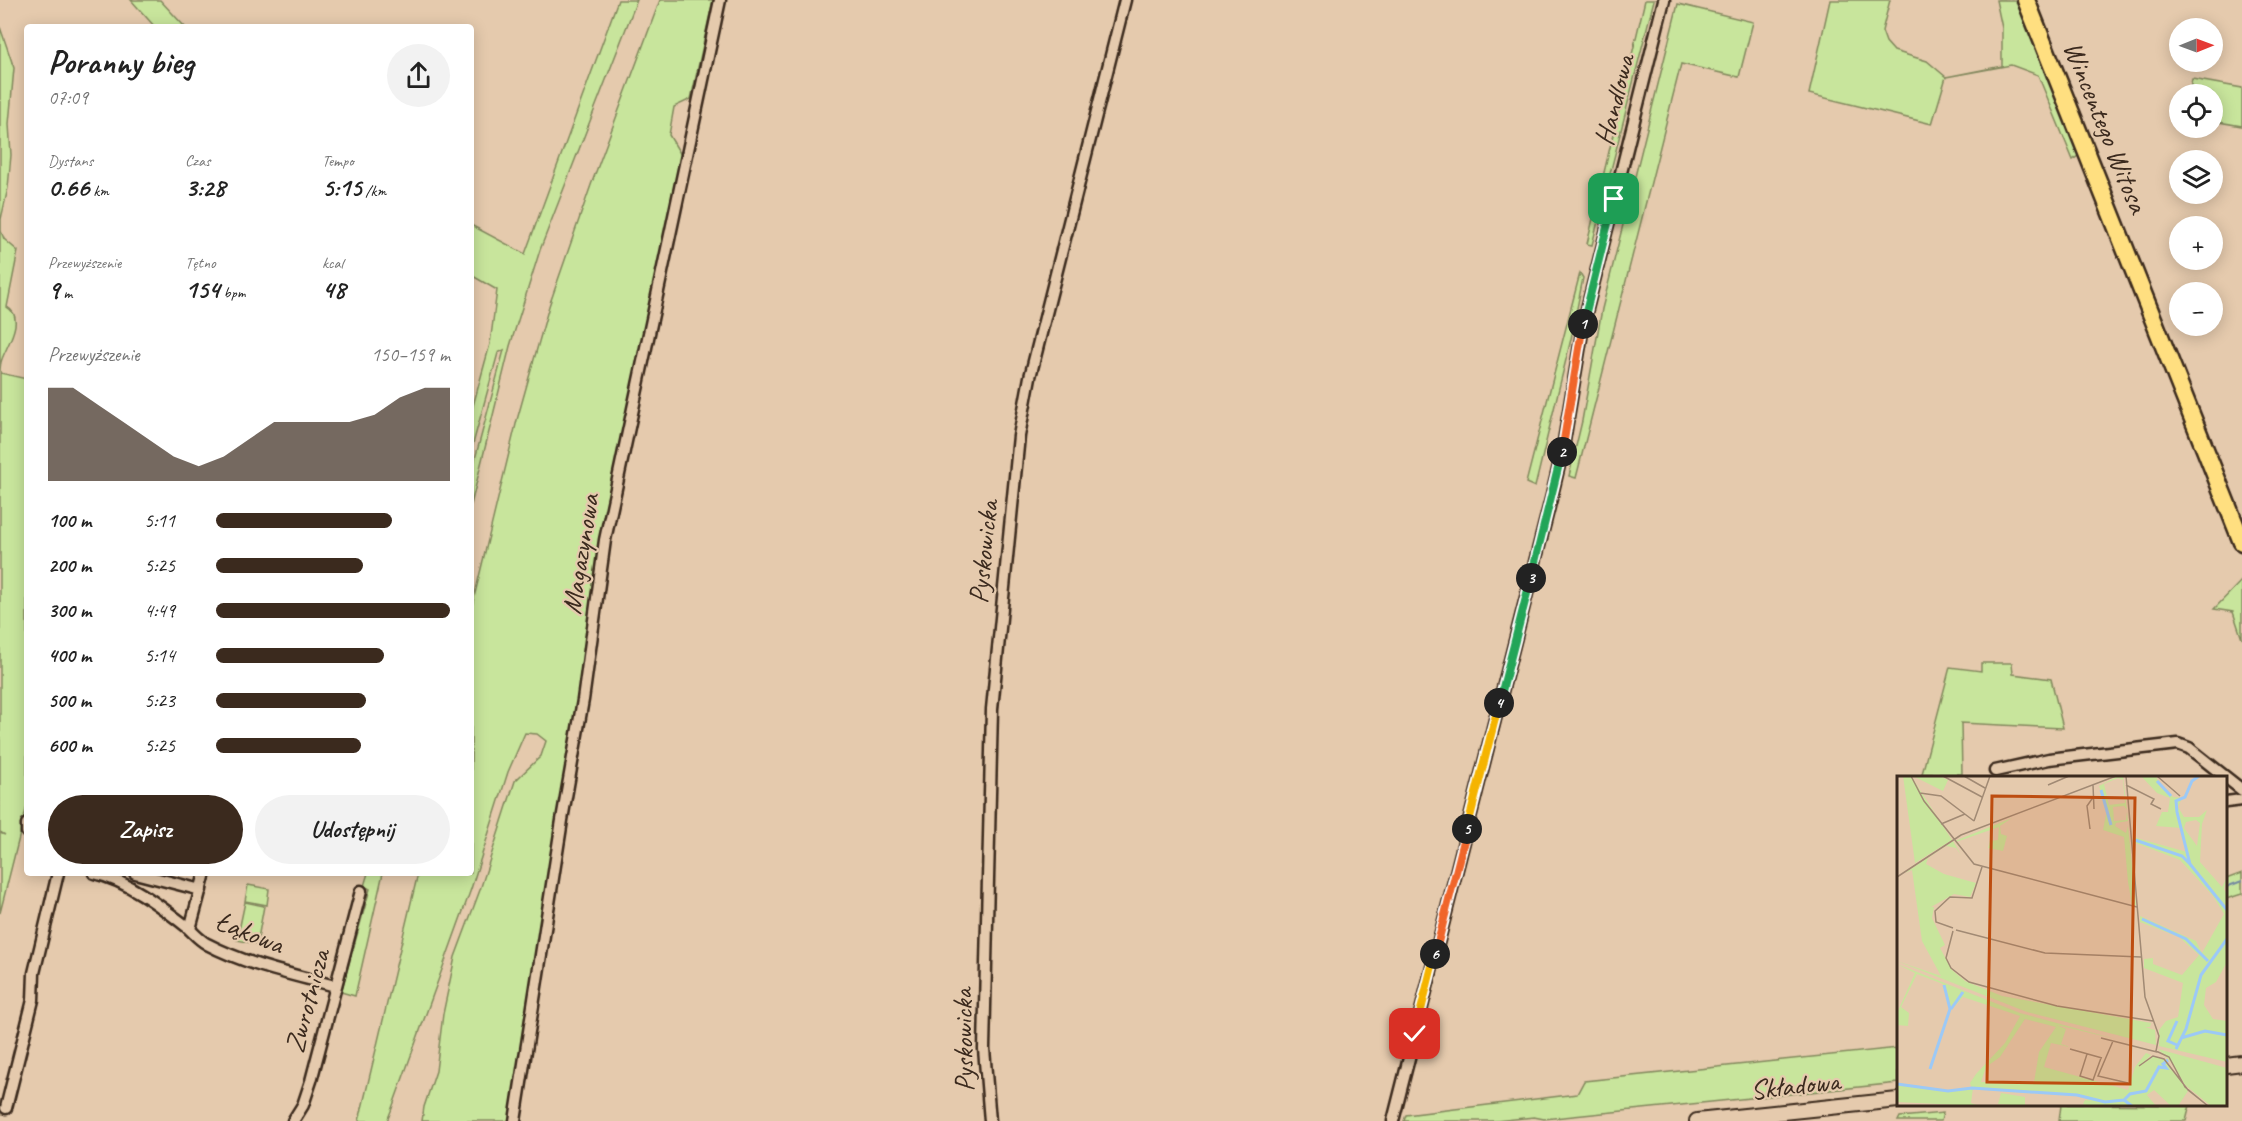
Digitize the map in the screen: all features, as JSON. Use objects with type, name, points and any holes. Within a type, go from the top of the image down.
[{"type":"main road","name":"Wincentego Witosa","points":[[2026,0],[2242,542]]},
{"type":"main road","points":[[2227,1065],[2242,1063]]},
{"type":"main road","name":"Składowa","points":[[1696,1121],[1897,1100]]},
{"type":"street","name":"Magazynowa","points":[[515,1121],[583,700],[605,540],[720,0]]},
{"type":"street","name":"Pyskowicka","points":[[990,1121],[984,1049],[992,709],[1019,436],[1030,377],[1125,0]]},
{"type":"street","name":"Handlowa","points":[[1393,1121],[1555,484],[1584,321],[1664,0]]},
{"type":"street","points":[[1995,771],[2049,759],[2178,744],[2189,748],[2224,776]]},
{"type":"street","points":[[2227,778],[2242,790]]},
{"type":"street","points":[[2227,802],[2242,800]]},
{"type":"street","points":[[6,1108],[33,1000],[34,974],[57,876]]},
{"type":"street","name":"Łąkowa","points":[[104,876],[125,885],[190,929],[206,943],[252,963],[334,986]]},
{"type":"street","points":[[147,876],[201,890]]},
{"type":"street","points":[[190,929],[204,876]]},
{"type":"street","name":"Zwrotnicza","points":[[292,1121],[300,1112],[308,1089],[361,891]]},
{"type":"green space","points":[[131,0],[160,0],[182,24],[152,24]]},
{"type":"green space","points":[[618,0],[637,0],[540,250],[510,346],[474,493],[474,463],[504,350],[498,353],[474,440],[474,402],[490,344],[497,290],[474,277],[474,227],[525,254]]},
{"type":"green space","points":[[660,0],[713,0],[691,99],[674,107],[669,135],[681,155],[620,442],[593,585],[574,728],[510,1121],[422,1121],[424,1107],[436,1071],[443,1014],[455,957],[480,890],[515,781],[541,756],[546,741],[537,734],[525,733],[508,772],[471,889],[387,1121],[359,1121],[417,876],[474,876],[474,598],[517,420],[549,306]]},
{"type":"green space","points":[[1645,0],[1654,0],[1592,245],[1587,244]]},
{"type":"green space","points":[[1830,0],[1890,0],[1882,31],[1886,42],[1894,51],[1927,61],[1946,77],[1932,124],[1809,94]]},
{"type":"green space","points":[[1996,0],[2018,0],[2079,155],[2073,160],[2038,75],[2011,65],[1946,77],[2002,66],[2002,28]]},
{"type":"green space","points":[[1678,4],[1753,22],[1739,77],[1681,64],[1576,478],[1569,476],[1582,421],[1602,309]]},
{"type":"green space","points":[[0,27],[14,68],[9,124],[11,155],[1,231],[4,239],[18,251],[7,307],[15,318],[15,325],[0,366]]},
{"type":"green space","points":[[2192,79],[2220,84],[2191,84]]},
{"type":"green space","points":[[2223,85],[2242,88],[2242,126],[2223,123]]},
{"type":"green space","points":[[1580,273],[1583,278],[1571,339],[1535,487],[1526,483]]},
{"type":"green space","points":[[0,373],[24,378],[24,818],[0,913],[0,833],[5,835],[0,832]]},
{"type":"green space","points":[[2242,580],[2242,639],[2233,612],[2214,609]]},
{"type":"green space","points":[[1981,663],[2012,663],[2013,674],[2051,679],[2063,728],[1961,723],[1962,774],[1922,774],[1950,667],[1981,671]]},
{"type":"green space","points":[[2242,873],[2242,894],[2227,899],[2227,879]]},
{"type":"green space","points":[[367,876],[382,876],[355,996],[341,992],[370,889],[364,886]]},
{"type":"green space","points":[[248,885],[269,889],[267,905],[245,901]]},
{"type":"green space","points":[[245,902],[264,906],[257,944],[237,940]]},
{"type":"green space","points":[[1897,1048],[1897,1083],[1544,1119],[1534,1117],[1496,1121],[1404,1121],[1406,1115],[1577,1094],[1584,1081]]},
{"type":"green space","points":[[2061,1106],[2190,1106],[2186,1121],[2059,1121]]},
{"type":"green space","points":[[1943,1113],[1941,1121],[1898,1121],[1900,1117]]},
{"type":"waterway","points":[[2227,887],[2242,881]]},
{"type":"route","points":[[1415,1034],[1558,473],[1584,321],[1614,199]]}]
